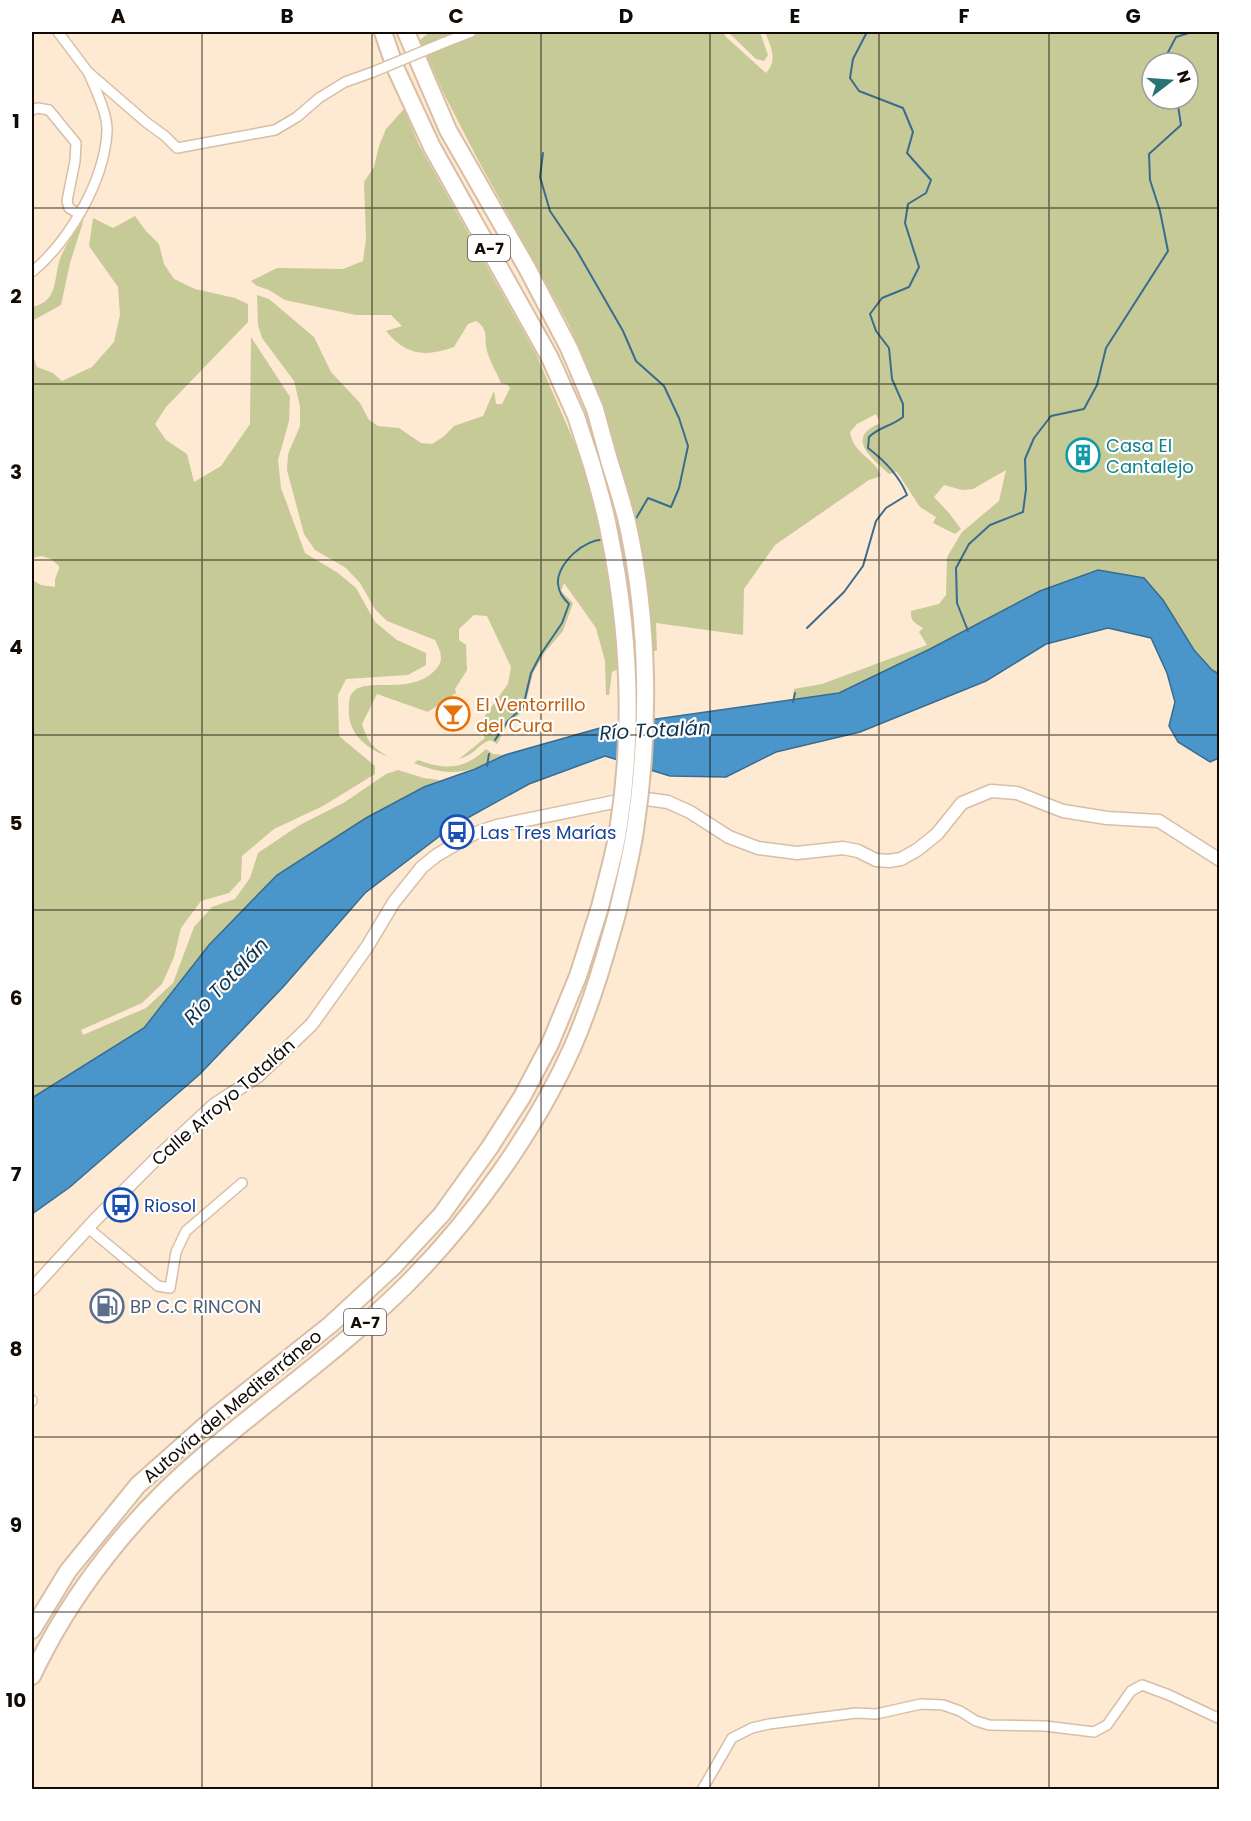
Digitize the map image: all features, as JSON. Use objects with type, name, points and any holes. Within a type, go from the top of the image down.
[{"type":"highway","name":"Autovía del Mediterráneo","points":[[32,1630],[68,1570],[138,1485],[217,1415],[330,1325],[393,1267],[442,1214],[503,1127],[550,1044],[578,976],[600,907],[618,831],[625,760],[627,677],[621,597],[609,530],[592,465],[576,416],[550,358],[432,147],[395,66],[383,32]]},
{"type":"highway","name":"Autovía del Mediterráneo","points":[[32,1676],[60,1623],[89,1580],[156,1500],[201,1457],[343,1343],[408,1283],[464,1220],[510,1157],[544,1102],[573,1047],[599,979],[618,910],[635,831],[643,761],[646,680],[639,599],[628,526],[595,409],[569,348],[527,268],[448,130],[406,32]]},
{"type":"street","points":[[58,32],[88,72],[177,148],[275,130],[345,82],[471,32]]},
{"type":"street","points":[[32,272],[43,263],[79,214],[86,202],[101,161],[107,130],[100,101],[88,72]]},
{"type":"street","points":[[32,110],[38,108],[49,110],[76,143],[67,201],[69,208],[79,214]]},
{"type":"street","name":"Calle Arroyo Totalán","points":[[32,1289],[88,1227],[159,1156],[214,1105],[258,1076],[312,1024],[422,867],[437,855],[473,834],[497,826],[628,799],[647,799],[668,802],[690,812],[729,837],[758,848],[797,853],[843,848],[858,851],[876,860],[889,861],[901,859],[917,850],[937,834],[962,803],[992,790],[1017,793],[1063,811],[1107,818],[1159,821],[1220,860]]},
{"type":"street","points":[[88,1227],[158,1286],[170,1288],[176,1252],[186,1230],[242,1183]]},
{"type":"street","points":[[702,1790],[732,1738],[752,1728],[769,1724],[856,1713],[876,1714],[921,1704],[943,1705],[989,1725],[1045,1726],[1094,1732],[1107,1725],[1131,1691],[1142,1685],[1220,1719]]},
{"type":"green space","points":[[430,32],[460,32],[445,47],[483,32],[723,32],[766,73],[773,58],[765,32],[1219,32],[1219,674],[1210,668],[1195,651],[1163,600],[1040,591],[930,649],[839,693],[793,700],[794,689],[822,684],[927,645],[919,632],[923,628],[912,619],[911,611],[939,604],[946,595],[947,557],[962,532],[999,501],[1006,470],[973,489],[962,490],[944,485],[934,497],[961,529],[955,534],[933,523],[936,517],[920,507],[897,472],[889,474],[865,449],[863,437],[868,430],[880,423],[876,414],[857,424],[850,432],[856,446],[874,464],[881,476],[869,480],[775,545],[744,589],[743,635],[656,623],[657,650],[612,672],[609,695],[606,695],[605,661],[596,628],[564,583],[561,591],[573,603],[563,631],[545,652],[533,673],[524,710],[507,726],[497,744],[490,740],[469,755],[459,759],[485,738],[481,731],[487,721],[484,717],[508,684],[511,667],[487,616],[474,615],[459,629],[459,640],[466,645],[467,670],[455,689],[456,693],[428,712],[377,694],[362,724],[371,744],[389,757],[366,745],[351,726],[349,703],[352,693],[361,687],[370,685],[416,682],[439,666],[440,651],[435,640],[387,621],[375,609],[360,583],[346,568],[315,550],[304,534],[287,470],[288,454],[300,426],[300,406],[294,381],[262,338],[258,325],[257,295],[269,299],[314,337],[331,372],[360,403],[369,420],[378,426],[399,428],[421,443],[432,444],[454,426],[483,416],[494,391],[496,404],[502,404],[510,388],[507,384],[501,383],[488,355],[483,327],[476,321],[468,324],[454,347],[434,352],[417,352],[401,345],[386,331],[402,326],[391,315],[356,315],[285,300],[251,281],[277,268],[343,269],[363,261],[366,239],[364,182],[374,167],[386,129],[404,109],[419,145],[536,354],[585,467],[617,458],[600,399],[569,325],[443,92],[420,40]]},
{"type":"green space","points":[[728,32],[760,32],[768,55],[764,61],[756,59]]},
{"type":"green space","points":[[135,216],[159,244],[164,264],[174,279],[195,289],[235,298],[248,304],[248,322],[166,407],[155,424],[166,440],[187,454],[194,482],[221,466],[250,424],[251,337],[290,397],[289,421],[278,460],[281,488],[305,553],[338,573],[356,588],[375,622],[397,640],[426,653],[426,665],[408,675],[346,679],[338,695],[339,736],[375,766],[375,774],[323,806],[274,829],[242,856],[241,880],[229,893],[201,901],[181,928],[174,957],[162,984],[142,1003],[81,1030],[83,1035],[146,1008],[173,983],[194,927],[212,907],[235,899],[250,878],[258,853],[298,826],[345,802],[386,774],[398,770],[440,780],[366,818],[277,875],[209,945],[144,1028],[32,1098],[32,580],[41,585],[55,587],[59,566],[51,559],[42,556],[32,558],[32,353],[37,367],[53,373],[62,381],[92,367],[114,342],[120,315],[118,287],[89,246],[93,218],[113,228]]},
{"type":"green space","points":[[84,219],[70,263],[61,305],[32,321],[32,307],[41,304],[51,295],[62,254]]},
{"type":"green space","points":[[486,749],[493,754],[505,755],[481,766],[450,772],[414,763],[418,760],[437,765],[454,766],[470,761]]},
{"type":"water","name":"Río Totalán","points":[[1098,570],[1144,578],[1163,600],[1194,650],[1212,670],[1219,674],[1219,758],[1210,762],[1178,742],[1169,726],[1175,702],[1167,673],[1151,638],[1108,628],[1046,644],[986,681],[860,732],[776,752],[726,777],[670,776],[605,756],[529,784],[453,826],[365,893],[284,986],[200,1074],[70,1187],[32,1214],[32,1098],[144,1028],[209,945],[277,875],[366,818],[424,787],[475,769],[505,755],[607,726],[839,693],[930,649],[1040,591]]},
{"type":"waterway","points":[[807,628],[844,592],[863,566],[876,521],[886,508],[907,495],[891,469],[868,448],[869,437],[903,417],[903,404],[892,379],[889,348],[876,331],[870,314],[882,298],[909,287],[919,267],[905,223],[908,204],[926,193],[931,180],[907,153],[913,132],[903,108],[859,91],[850,78],[853,59],[867,32]]},
{"type":"waterway","points":[[1169,51],[1176,37],[1192,32]]},
{"type":"waterway","points":[[968,631],[957,603],[956,568],[969,544],[990,525],[1023,512],[1026,489],[1025,459],[1034,438],[1051,416],[1084,409],[1097,385],[1106,348],[1168,251],[1160,211],[1150,180],[1149,154],[1181,125],[1179,111]]},
{"type":"waterway","points":[[543,153],[540,177],[550,211],[577,251],[623,331],[636,361],[664,386],[679,418],[688,446],[679,488],[671,507],[648,498],[634,522]]},
{"type":"waterway","points":[[495,740],[507,722],[523,707],[531,673],[562,623],[569,604],[558,584],[562,568],[581,547],[597,540],[605,540]]},
{"type":"waterway","points":[[793,702],[795,693]]},
{"type":"waterway","points":[[487,766],[489,754]]},
{"type":"place","name":"Casa El Cantalejo","points":[[1083,455]]},
{"type":"place","name":"El Ventorrillo del Cura","points":[[453,714]]},
{"type":"place","name":"Las Tres Marías","points":[[457,832]]},
{"type":"place","name":"Riosol","points":[[121,1205]]},
{"type":"place","name":"BP C.C RINCON","points":[[107,1306]]}]
